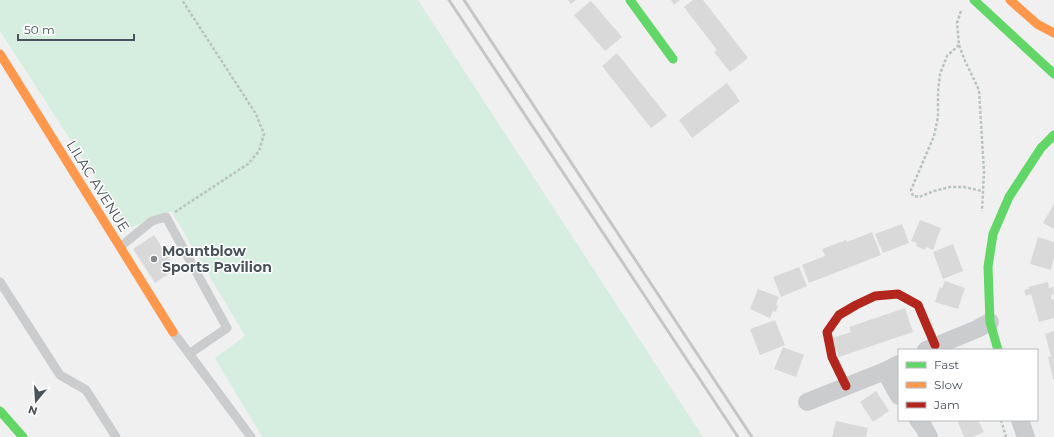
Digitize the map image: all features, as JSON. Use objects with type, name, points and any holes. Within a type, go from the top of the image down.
[{"type":"street","points":[[630,0],[673,59]]},
{"type":"street","points":[[974,0],[1054,74]]},
{"type":"street","points":[[1010,0],[1037,24],[1054,33]]},
{"type":"street","name":"LILAC AVENUE","points":[[0,54],[173,332]]},
{"type":"street","points":[[998,349],[990,322],[988,267],[993,234],[1009,197],[1041,148],[1054,135]]},
{"type":"street","points":[[846,386],[832,357],[827,332],[839,315],[875,296],[898,294],[918,305],[931,348],[990,322]]},
{"type":"street","points":[[806,402],[892,368],[898,392]]},
{"type":"street","points":[[0,411],[23,437]]},
{"type":"street","points":[[919,421],[929,437]]},
{"type":"street","points":[[1020,421],[1026,437]]},
{"type":"lane","points":[[120,246],[152,221],[166,217],[227,328],[189,354]]},
{"type":"lane","points":[[0,282],[60,374],[86,390],[116,437]]},
{"type":"lane","points":[[173,332],[251,437]]},
{"type":"path","points":[[166,217],[248,164],[258,151],[264,134],[256,114],[182,0]]},
{"type":"path","points":[[965,5],[961,11],[957,23],[959,45],[979,90],[983,149],[983,227],[988,234],[993,234]]},
{"type":"path","points":[[959,45],[947,56],[940,74],[938,116],[934,136],[911,190],[913,196],[919,197],[950,187],[964,187],[982,191]]},
{"type":"path","points":[[1001,421],[1006,437]]},
{"type":"green space","points":[[0,0],[418,0],[703,437],[262,437],[215,358],[245,336],[171,211],[128,229],[0,31]]},
{"type":"building","points":[[568,0],[576,0],[571,4]]},
{"type":"building","points":[[671,0],[680,0],[674,5]]},
{"type":"building","points":[[693,0],[703,0],[748,58],[730,72],[714,52],[717,50],[684,7]]},
{"type":"building","points":[[591,1],[622,37],[605,51],[574,15]]},
{"type":"building","points":[[617,53],[667,116],[651,128],[602,66]]},
{"type":"building","points":[[727,83],[740,101],[692,138],[679,120]]},
{"type":"building","points":[[1054,204],[1054,229],[1043,223]]},
{"type":"building","points":[[920,220],[941,228],[933,250],[926,247],[925,250],[916,246],[917,243],[911,241]]},
{"type":"building","points":[[902,224],[909,243],[883,253],[875,234]]},
{"type":"building","points":[[872,232],[881,255],[809,283],[802,265],[825,256],[822,249],[846,240],[847,242]]},
{"type":"building","name":"Mountblow Sports Pavilion","points":[[154,235],[176,269],[155,283],[133,249]]},
{"type":"building","points":[[1038,237],[1054,242],[1054,257],[1051,270],[1030,264]]},
{"type":"building","points":[[953,244],[963,271],[943,279],[933,252]]},
{"type":"building","points":[[799,267],[807,286],[781,297],[773,277]]},
{"type":"building","points":[[945,281],[965,288],[958,309],[935,302],[940,287],[942,288]]},
{"type":"building","points":[[1048,282],[1049,288],[1053,287],[1054,292],[1054,294],[1051,295],[1052,300],[1054,299],[1054,318],[1039,322],[1031,294],[1026,296],[1024,290],[1029,289],[1028,287]]},
{"type":"building","points":[[758,289],[779,297],[776,305],[778,306],[776,312],[773,311],[770,318],[750,309]]},
{"type":"building","points":[[905,308],[913,332],[839,357],[832,338],[851,332],[849,327]]},
{"type":"building","points":[[775,320],[785,345],[760,355],[750,329]]},
{"type":"building","points":[[1054,331],[1053,379],[1048,357],[1051,356],[1045,334]]},
{"type":"building","points":[[783,347],[804,355],[796,377],[774,369]]},
{"type":"building","points":[[876,391],[889,411],[873,422],[860,402]]},
{"type":"building","points":[[836,421],[868,428],[866,437],[832,437]]},
{"type":"building","points":[[978,421],[984,432],[973,437],[964,437],[958,422]]},
{"type":"railway","points":[[449,0],[738,437]]},
{"type":"railway","points":[[464,0],[752,437]]},
{"type":"traffic: fast","points":[[630,0],[673,59]]},
{"type":"traffic: fast","points":[[974,0],[1054,74]]},
{"type":"traffic: fast","points":[[998,349],[990,322],[988,267],[993,234],[1009,197],[1041,148],[1054,135]]},
{"type":"traffic: fast","points":[[0,411],[23,437]]},
{"type":"traffic: slow","points":[[1010,0],[1037,24],[1054,33]]},
{"type":"traffic: slow","points":[[0,54],[173,332]]},
{"type":"traffic: jam","points":[[846,386],[832,357],[827,332],[839,315],[875,296],[898,294],[918,305],[935,345]]},
{"type":"place","name":"Mountblow Sports Pavilion","points":[[154,259]]}]
